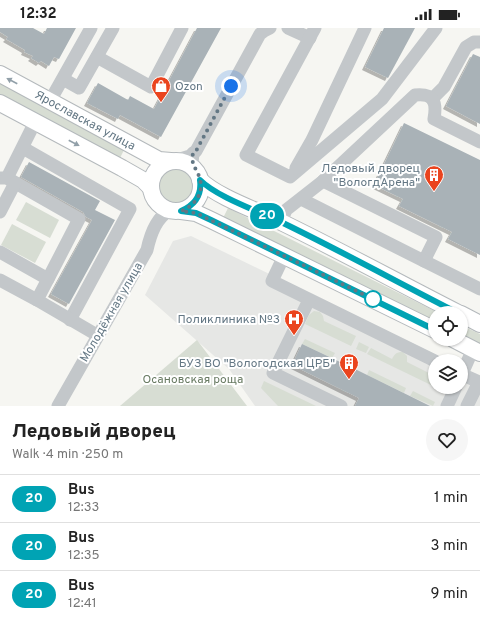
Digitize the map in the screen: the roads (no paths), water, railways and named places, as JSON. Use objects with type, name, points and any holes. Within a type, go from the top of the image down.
[{"type":"main road","name":"Ярославская улица","points":[[0,74],[159,160],[174,161]]},
{"type":"main road","name":"Ярославская улица","points":[[0,103],[122,168],[143,180],[150,187]]},
{"type":"main road","points":[[428,327],[196,213],[167,211],[153,198],[150,187],[152,176],[162,165],[174,161],[187,163],[208,187],[222,195],[281,222],[444,306]]},
{"type":"main road","points":[[167,211],[192,206],[196,202],[200,191],[198,175]]},
{"type":"main road","points":[[468,318],[480,324]]},
{"type":"main road","points":[[466,346],[476,351]]},
{"type":"street","points":[[50,101],[91,28]]},
{"type":"street","points":[[63,79],[79,88],[113,28]]},
{"type":"street","points":[[97,57],[151,87],[182,28]]},
{"type":"street","points":[[174,161],[190,156],[196,151],[260,34],[270,28]]},
{"type":"street","points":[[288,28],[312,33],[246,155],[290,178]]},
{"type":"street","points":[[290,178],[312,140],[365,28]]},
{"type":"street","points":[[290,178],[382,99],[436,28]]},
{"type":"street","points":[[432,99],[444,87],[466,47],[474,42],[480,42]]},
{"type":"street","points":[[281,222],[286,210],[323,181],[415,95],[424,94],[432,99],[436,107],[434,119],[480,142]]},
{"type":"street","points":[[0,212],[7,179],[35,122]]},
{"type":"street","points":[[23,148],[130,209],[70,320]]},
{"type":"street","points":[[193,153],[192,163],[198,175]]},
{"type":"street","points":[[7,179],[79,219],[37,300]]},
{"type":"street","points":[[323,181],[436,237],[424,261]]},
{"type":"street","points":[[301,199],[480,289]]},
{"type":"street","name":"Молодёжная улица","points":[[58,406],[97,335],[147,250],[150,238],[167,211]]},
{"type":"street","points":[[284,256],[272,281],[428,358]]},
{"type":"street","points":[[2,258],[48,279]]},
{"type":"street","points":[[0,280],[97,335]]},
{"type":"street","points":[[309,300],[273,373],[341,406]]},
{"type":"street","points":[[468,364],[476,351]]},
{"type":"street","points":[[468,378],[479,382],[468,406]]},
{"type":"street","points":[[447,406],[453,394]]},
{"type":"place","name":"Ozon","points":[[161,103]]},
{"type":"place","name":"Ледовый дворец \"ВологдАрена\"","points":[[434,192]]},
{"type":"place","name":"Поликлиника №3","points":[[294,336]]},
{"type":"place","name":"БУЗ ВО \"Вологодская ЦРБ\"","points":[[349,380]]},
{"type":"park label","name":"Осановская роща","points":[[193,379]]}]
